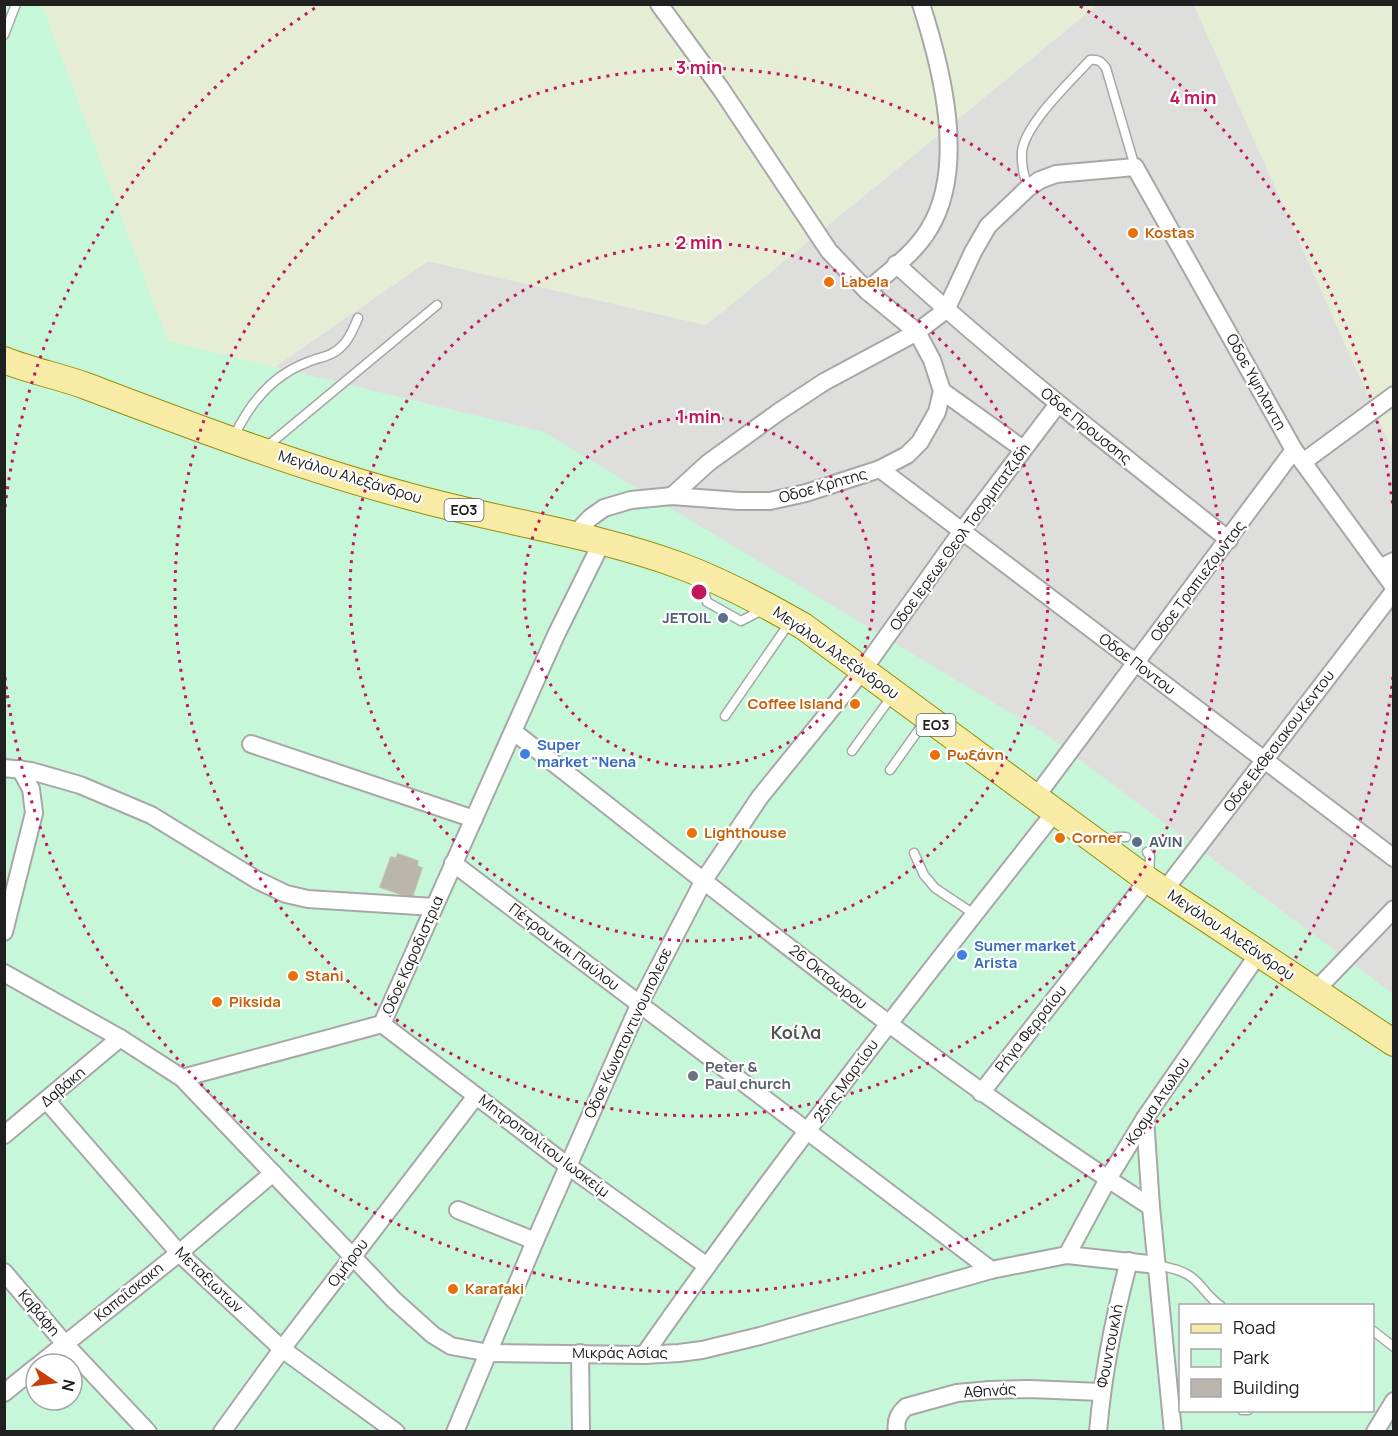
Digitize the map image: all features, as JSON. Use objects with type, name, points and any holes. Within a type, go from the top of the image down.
[{"type":"main road","name":"ΕΟ3","points":[[4,348],[74,382]]},
{"type":"main road","name":"ΕΟ3","points":[[4,360],[26,369],[74,382],[232,440]]},
{"type":"main road","name":"Μεγάλου Αλεξάνδρου","points":[[232,440],[409,497],[602,542],[698,572],[770,607],[792,620],[894,693],[1045,805],[1114,841],[1156,885],[1394,1043]]},
{"type":"street","points":[[659,4],[721,89],[829,251],[867,291],[917,332],[932,360],[942,392],[1023,449]]},
{"type":"street","points":[[867,291],[916,247],[929,230],[942,197],[947,169],[947,113],[943,81],[921,4]]},
{"type":"street","points":[[672,496],[708,463],[780,411],[824,382],[917,332],[946,310],[988,226],[1028,188],[1056,174],[1135,168]]},
{"type":"street","name":"Oδοε Υψηλαντη","points":[[1135,168],[1298,456],[1387,564],[1394,589]]},
{"type":"street","name":"Oδοε Προυσσης","points":[[896,264],[946,310],[1058,404],[1229,540]]},
{"type":"street","name":"Oδοε Κρητης","points":[[573,536],[590,518],[604,508],[632,500],[672,496],[770,501],[807,493],[880,469],[907,455],[920,442],[937,412],[942,392]]},
{"type":"street","name":"Oδοε Τραπιεζουντας","points":[[1045,805],[1136,664],[1229,540],[1298,456],[1394,395]]},
{"type":"street","name":"Oδοε Ιερεωε Θεολ Τσορμπατζιδη","points":[[862,670],[962,531],[1058,404]]},
{"type":"street","name":"Oδοε Ποντου","points":[[880,469],[1394,858]]},
{"type":"street","name":"Oδοε Καροδιστρια","points":[[182,1078],[382,1024],[556,635],[602,542]]},
{"type":"street","name":"Oδοε Εκθεσιακου Κεντου","points":[[1156,885],[1264,760],[1394,589]]},
{"type":"street","name":"Oδοε Κωνσταντινουπολεσε","points":[[455,1431],[535,1241],[640,1003],[704,880],[760,797],[862,670]]},
{"type":"street","name":"26 Οκτοωρου","points":[[514,732],[981,1093],[1151,1208]]},
{"type":"street","points":[[250,744],[474,819]]},
{"type":"street","points":[[12,769],[80,785],[151,815],[257,880],[286,894],[308,899],[434,907]]},
{"type":"street","points":[[4,932],[34,813],[31,789],[12,769]]},
{"type":"street","name":"25ης Μαρτίου","points":[[645,1355],[707,1266],[888,1023],[974,914],[1045,805]]},
{"type":"street","name":"Πέτρου και Παύλου","points":[[453,863],[991,1270]]},
{"type":"street","name":"Ρήγα Φερραίου","points":[[981,1093],[1156,885]]},
{"type":"street","points":[[1315,991],[1394,909]]},
{"type":"street","name":"Κοσμα Ατωλου","points":[[1066,1255],[1145,1118],[1258,954]]},
{"type":"street","points":[[4,973],[120,1038],[182,1078]]},
{"type":"street","name":"Μητροπολίτου Ιωακείμ","points":[[382,1024],[568,1166],[707,1266]]},
{"type":"street","name":"Δαβάκη","points":[[4,1135],[120,1038]]},
{"type":"street","name":"Μικράς Ασίας","points":[[182,1078],[414,1320],[451,1346],[489,1353],[645,1355],[702,1350],[760,1336],[991,1270],[1066,1255],[1157,1265]]},
{"type":"street","name":"Ομήρου","points":[[222,1431],[476,1096]]},
{"type":"street","name":"Μεταξιωτων","points":[[47,1101],[179,1252],[282,1349],[396,1431]]},
{"type":"street","points":[[1145,1118],[1151,1208],[1173,1431]]},
{"type":"street","name":"Καπαΐσκακη","points":[[55,1352],[273,1173]]},
{"type":"street","points":[[458,1210],[535,1241]]},
{"type":"street","name":"Φουντουκλή","points":[[1098,1431],[1101,1392],[1115,1315],[1129,1261]]},
{"type":"street","name":"Καβάφη","points":[[4,1272],[65,1344],[148,1431]]},
{"type":"street","points":[[580,1353],[581,1431]]},
{"type":"street","points":[[4,1393],[24,1377]]},
{"type":"street","name":"Αθηνάς","points":[[896,1431],[896,1420],[906,1407],[957,1393],[1030,1389],[1101,1392]]},
{"type":"street","points":[[1375,1431],[1394,1401]]},
{"type":"lane","points":[[4,35],[16,4]]},
{"type":"lane","points":[[1028,188],[1022,167],[1023,148],[1030,131],[1090,60],[1096,59],[1106,68],[1135,168]]},
{"type":"lane","points":[[262,450],[437,305]]},
{"type":"lane","points":[[232,440],[244,416],[260,396],[279,379],[306,362],[336,352],[343,346],[358,318]]},
{"type":"lane","points":[[725,716],[792,620]]},
{"type":"lane","points":[[852,751],[894,693]]},
{"type":"lane","points":[[891,770],[927,718]]},
{"type":"lane","points":[[1147,852],[1150,856],[1156,885]]},
{"type":"lane","points":[[914,853],[924,874],[935,888],[974,914]]},
{"type":"lane","points":[[1157,1265],[1189,1275],[1196,1280],[1211,1303]]},
{"type":"lane","points":[[1374,1332],[1394,1347]]},
{"type":"shaded area","points":[[1097,5],[1194,5],[1393,451],[1393,1273],[1193,1304],[1179,1304],[1179,1410],[5,1432],[224,402],[428,261],[706,325]]},
{"type":"green space","points":[[4,5],[1097,5],[706,325],[428,261],[224,402],[81,352]]},
{"type":"green space","points":[[5,5],[42,5],[168,341],[544,432],[1044,733],[1393,994],[1393,1431],[5,1432]]},
{"type":"green space","points":[[1194,5],[1393,5],[1393,451]]},
{"type":"building","points":[[398,854],[418,861],[417,866],[422,868],[412,898],[380,887],[391,857],[396,858]]},
{"type":"place","name":"Kostas","points":[[1133,233]]},
{"type":"place","name":"Labela","points":[[829,282]]},
{"type":"place","name":"JETOIL","points":[[723,618]]},
{"type":"place","name":"Coffee Island","points":[[855,704]]},
{"type":"place","name":"Super market \"Nena","points":[[525,754]]},
{"type":"place","name":"Ρωξάνη","points":[[935,755]]},
{"type":"place","name":"Lighthouse","points":[[692,833]]},
{"type":"place","name":"Corner","points":[[1060,838]]},
{"type":"place","name":"AVIN","points":[[1137,842]]},
{"type":"place","name":"Sumer market Arista","points":[[962,955]]},
{"type":"place","name":"Stani","points":[[293,976]]},
{"type":"place","name":"Piksida","points":[[217,1002]]},
{"type":"place","name":"Peter & Paul church","points":[[693,1076]]},
{"type":"place","name":"Karafaki","points":[[453,1289]]},
{"type":"district","name":"Κοίλα","points":[[796,1033]]}]
